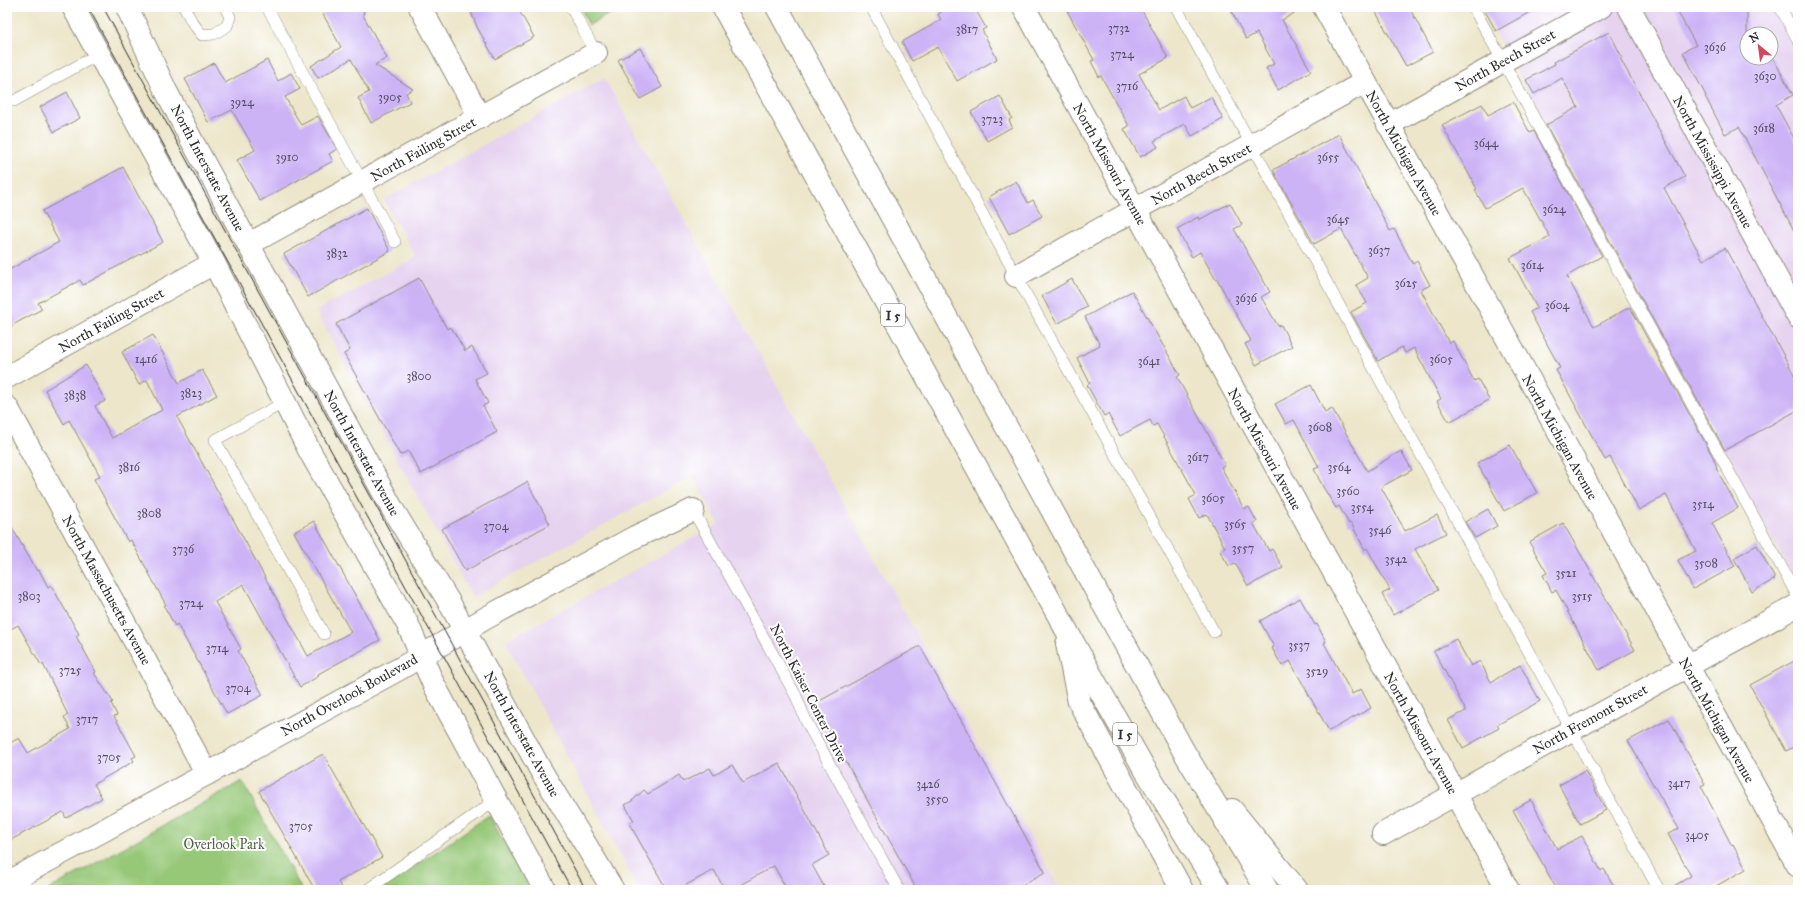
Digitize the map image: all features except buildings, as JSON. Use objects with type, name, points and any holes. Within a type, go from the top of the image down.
[{"type":"main road","points":[[73,7],[214,263],[309,450],[344,515],[408,625],[433,683],[545,890]]},
{"type":"main road","name":"North Interstate Avenue","points":[[127,7],[168,95],[393,510],[465,630],[540,769],[613,890]]},
{"type":"main road","points":[[420,7],[480,117]]},
{"type":"main road","name":"I 5","points":[[723,7],[1143,766],[1219,890]]},
{"type":"main road","points":[[777,7],[1183,750],[1267,890]]},
{"type":"main road","name":"North Missouri Avenue","points":[[1024,7],[1454,794],[1508,890]]},
{"type":"main road","name":"North Michigan Avenue","points":[[1324,7],[1798,866]]},
{"type":"main road","name":"North Beech Street","points":[[1388,125],[1601,7]]},
{"type":"main road","name":"North Mississippi Avenue","points":[[1628,7],[1798,317]]},
{"type":"main road","name":"North Failing Street","points":[[249,244],[596,53]]},
{"type":"main road","name":"North Beech Street","points":[[1016,276],[1365,82]]},
{"type":"main road","name":"North Failing Street","points":[[7,378],[214,263]]},
{"type":"main road","name":"North Massachusetts Avenue","points":[[7,407],[207,774]]},
{"type":"main road","name":"North Overlook Boulevard","points":[[7,883],[635,537],[693,510]]},
{"type":"main road","name":"North Fremont Street","points":[[1383,834],[1798,605]]},
{"type":"main road","points":[[1063,623],[1079,702],[1182,890]]},
{"type":"main road","points":[[1183,750],[1297,890]]},
{"type":"lane","points":[[184,7],[192,22],[202,35],[214,34],[227,26],[230,17],[225,7]]},
{"type":"lane","points":[[267,7],[396,242]]},
{"type":"lane","points":[[571,7],[596,53]]},
{"type":"lane","points":[[871,7],[1016,276],[1214,632]]},
{"type":"lane","points":[[1176,7],[1659,890]]},
{"type":"lane","points":[[1473,7],[1798,597]]},
{"type":"lane","points":[[1780,7],[1798,40]]},
{"type":"lane","points":[[14,101],[99,54]]},
{"type":"lane","points":[[285,402],[215,440],[324,634]]},
{"type":"lane","name":"North Kaiser Center Drive","points":[[693,510],[789,683],[807,724],[899,890]]},
{"type":"lane","points":[[367,890],[496,800]]},
{"type":"shaded area","points":[[1481,7],[1774,7],[1798,50],[1798,587]]},
{"type":"shaded area","points":[[604,78],[1060,890],[639,890],[505,641],[719,524],[693,476],[472,597],[316,311],[416,257],[384,200]]},
{"type":"green space","points":[[580,7],[622,7],[589,25]]},
{"type":"green space","name":"Overlook Park","points":[[242,781],[302,890],[48,890]]},
{"type":"green space","points":[[489,815],[530,890],[381,890]]},
{"type":"tram line","points":[[88,7],[572,890]]},
{"type":"tram line","points":[[103,7],[586,890]]}]
